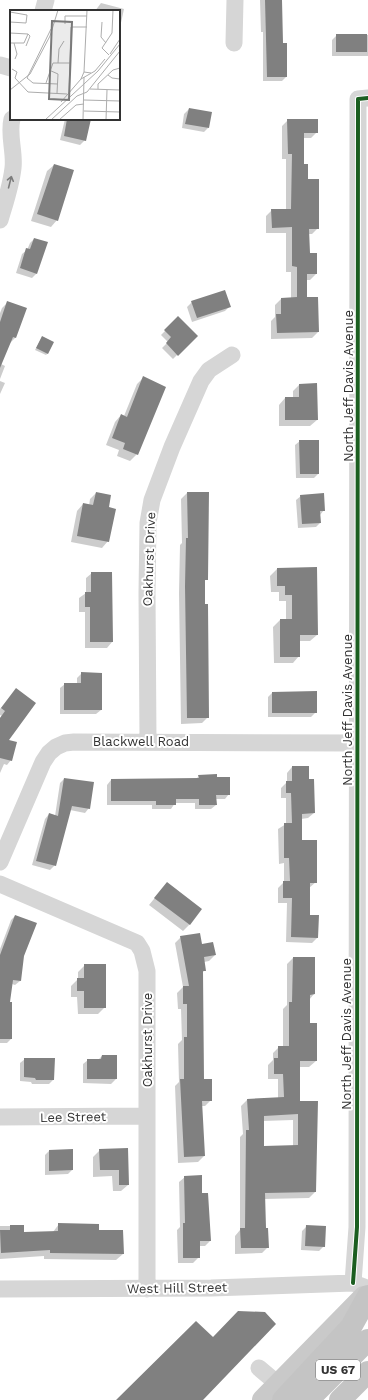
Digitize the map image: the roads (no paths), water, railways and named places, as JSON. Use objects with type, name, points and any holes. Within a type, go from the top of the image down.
[{"type":"highway","points":[[280,1392],[351,1327],[364,1290]]},
{"type":"highway","name":"US 67","points":[[308,1400],[368,1340]]},
{"type":"highway","name":"US 67","points":[[340,1400],[368,1372]]},
{"type":"main road","points":[[263,1400],[280,1392]]},
{"type":"street","points":[[43,10],[46,0]]},
{"type":"street","points":[[234,43],[235,0]]},
{"type":"street","points":[[0,65],[10,68]]},
{"type":"street","name":"North Jeff Davis Avenue","points":[[364,1290],[357,1227],[362,1191],[356,743],[358,99],[368,98]]},
{"type":"street","points":[[0,220],[13,168],[13,148],[7,128]]},
{"type":"street","name":"Oakhurst Drive","points":[[148,741],[147,570],[148,523],[152,500],[172,447],[201,381],[209,370],[232,355]]},
{"type":"street","name":"Blackwell Road","points":[[0,862],[49,752],[65,743],[148,741],[356,743]]},
{"type":"street","name":"Oakhurst Drive","points":[[0,884],[137,943],[142,951],[147,971],[147,1289]]},
{"type":"street","name":"Lee Street","points":[[0,1117],[146,1116]]},
{"type":"street","name":"West Hill Street","points":[[0,1290],[364,1290]]},
{"type":"street","points":[[260,1368],[280,1392]]}]
